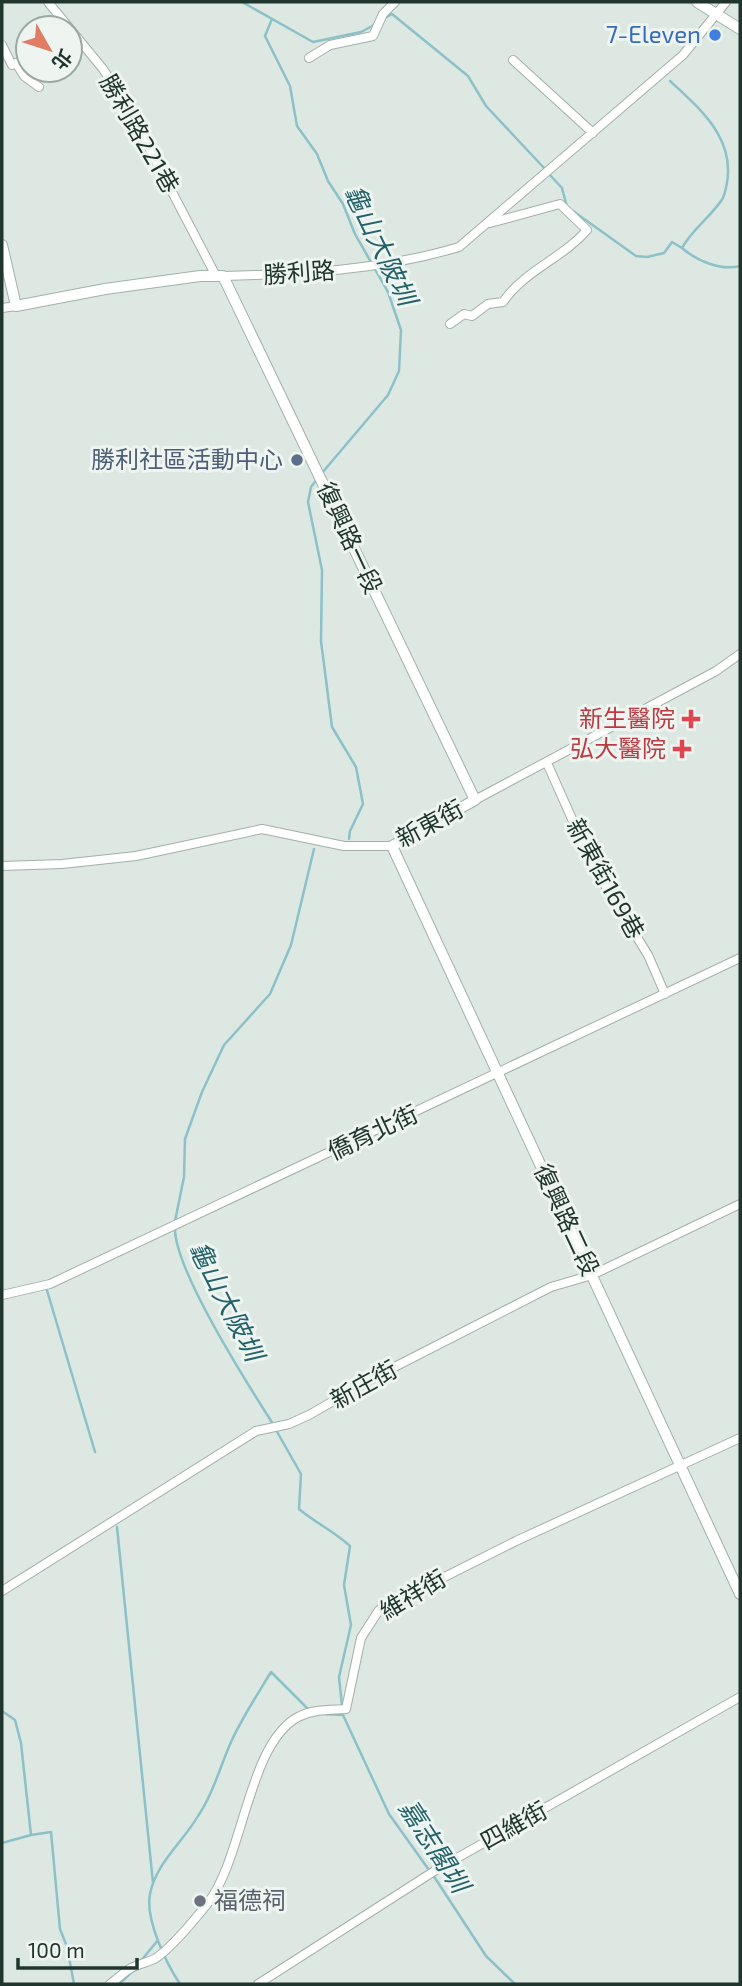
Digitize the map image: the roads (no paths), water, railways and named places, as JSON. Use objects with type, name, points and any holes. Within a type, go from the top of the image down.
[{"type":"street","name":"勝利路221巷","points":[[48,2],[103,69],[126,104],[219,276]]},
{"type":"street","points":[[309,58],[330,45],[373,36],[395,2]]},
{"type":"street","points":[[697,2],[740,29]]},
{"type":"street","name":"勝利路","points":[[2,308],[105,289],[219,276],[318,274],[425,257],[459,247],[683,55],[726,2]]},
{"type":"street","points":[[2,45],[12,65],[16,64],[24,76],[39,87]]},
{"type":"street","points":[[513,60],[593,133]]},
{"type":"street","points":[[450,324],[464,314],[472,316],[488,304],[503,302],[514,286],[575,244],[587,230],[560,204],[488,223]]},
{"type":"street","points":[[2,245],[16,306]]},
{"type":"street","name":"復興路一段","points":[[219,276],[475,800]]},
{"type":"street","name":"新東街","points":[[2,866],[62,864],[136,856],[262,829],[344,846],[392,846],[716,671],[740,653]]},
{"type":"street","name":"新東街169巷","points":[[547,762],[593,866],[648,955],[665,994]]},
{"type":"street","name":"復興路二段","points":[[392,846],[740,1594]]},
{"type":"street","name":"僑育北街","points":[[2,1295],[50,1284],[740,958]]},
{"type":"street","name":"新庄街","points":[[2,1591],[256,1431],[289,1424],[309,1415],[375,1377],[551,1287],[592,1275],[740,1204]]},
{"type":"street","name":"維祥街","points":[[110,1984],[130,1969],[157,1957],[209,1902],[230,1862],[258,1774],[274,1744],[284,1727],[299,1717],[315,1711],[346,1709],[360,1638],[379,1609],[516,1541],[740,1438]]},
{"type":"street","name":"四維街","points":[[258,1984],[436,1871],[740,1697]]},
{"type":"waterway","name":"龜山大陂圳","points":[[242,2],[313,42],[361,32],[376,24]]},
{"type":"waterway","name":"龜山大陂圳","points":[[385,18],[392,14],[468,76],[486,106],[545,169]]},
{"type":"waterway","name":"龜山大陂圳","points":[[272,19],[265,36],[290,86],[297,126],[317,154],[355,234],[388,292],[401,330],[399,371],[388,395],[322,473]]},
{"type":"waterway","points":[[670,81],[707,118],[724,146],[728,162],[728,179],[723,198],[682,248],[709,264],[740,266]]},
{"type":"waterway","name":"龜山大陂圳","points":[[549,174],[562,188],[567,207]]},
{"type":"waterway","name":"龜山大陂圳","points":[[573,211],[636,256],[647,257],[664,253],[672,242],[682,248]]},
{"type":"waterway","name":"龜山大陂圳","points":[[318,478],[311,487],[308,502],[322,570],[321,641],[332,727],[356,767],[363,804],[349,839]]},
{"type":"waterway","name":"龜山大陂圳","points":[[175,1221],[184,1177],[185,1139],[202,1092],[224,1045],[270,994],[291,945],[314,849]]},
{"type":"waterway","name":"龜山大陂圳","points":[[175,1228],[178,1247],[199,1298],[273,1424]]},
{"type":"waterway","points":[[46,1287],[95,1452]]},
{"type":"waterway","name":"龜山大陂圳","points":[[276,1430],[301,1474],[299,1509],[350,1546],[344,1585],[351,1625],[339,1677],[343,1715],[389,1814],[429,1870]]},
{"type":"waterway","points":[[117,1527],[153,1883]]},
{"type":"waterway","points":[[180,1984],[163,1953],[151,1916],[150,1894],[158,1872],[203,1808],[235,1733],[271,1672],[309,1710]]},
{"type":"waterway","points":[[2,1711],[15,1720],[21,1743],[31,1835],[51,1832],[60,1929],[67,1947],[74,1984]]},
{"type":"waterway","points":[[322,1714],[343,1715]]},
{"type":"waterway","points":[[2,1843],[31,1835]]},
{"type":"waterway","name":"嘉志閣圳","points":[[433,1875],[486,1956],[515,1984]]},
{"type":"waterway","points":[[140,1962],[158,1940]]},
{"type":"waterway","points":[[119,1984],[134,1970]]},
{"type":"place","name":"7-Eleven","points":[[715,35]]},
{"type":"place","name":"勝利社區活動中心","points":[[297,460]]},
{"type":"place","name":"新生醫院","points":[[691,719]]},
{"type":"place","name":"弘大醫院","points":[[682,749]]},
{"type":"place","name":"福德祠","points":[[200,1901]]}]
